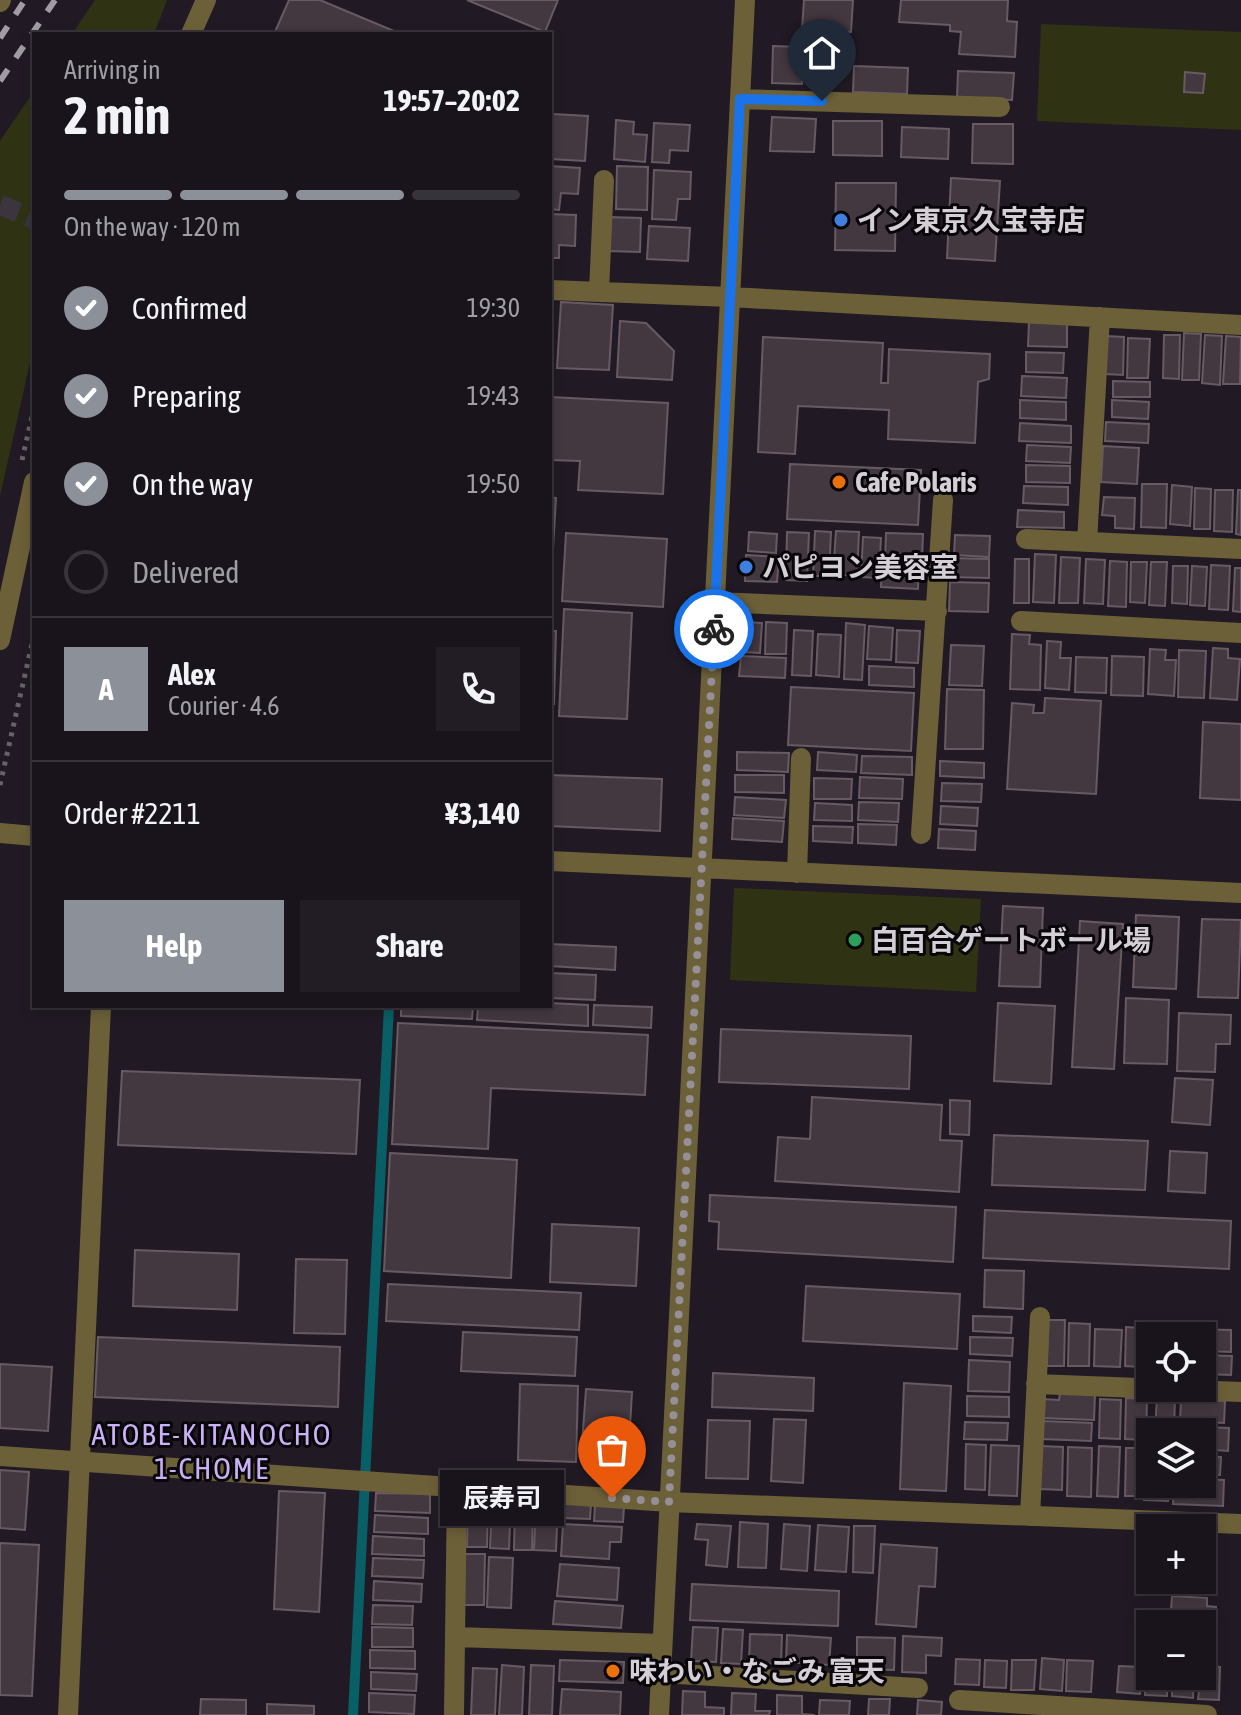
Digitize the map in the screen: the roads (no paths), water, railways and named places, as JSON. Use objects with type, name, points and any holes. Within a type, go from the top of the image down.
[{"type":"street","points":[[192,32],[206,0]]},
{"type":"street","points":[[659,1715],[745,0]]},
{"type":"street","points":[[740,99],[1000,107]]},
{"type":"street","points":[[599,292],[604,180]]},
{"type":"street","points":[[552,290],[1241,325]]},
{"type":"street","points":[[1087,542],[1100,317]]},
{"type":"street","points":[[0,640],[32,491]]},
{"type":"street","points":[[921,834],[943,500]]},
{"type":"street","points":[[1026,539],[1241,549]]},
{"type":"street","points":[[715,602],[937,611]]},
{"type":"street","points":[[1021,621],[1241,633]]},
{"type":"street","points":[[797,873],[801,758]]},
{"type":"street","points":[[0,833],[32,836]]},
{"type":"street","points":[[552,861],[1241,893]]},
{"type":"street","points":[[68,1715],[101,1008]]},
{"type":"street","points":[[1030,1516],[1040,1317]]},
{"type":"street","points":[[1036,1384],[1241,1392]]},
{"type":"street","points":[[0,1456],[669,1502],[1241,1524]]},
{"type":"street","points":[[454,1713],[457,1488]]},
{"type":"street","points":[[455,1637],[662,1644]]},
{"type":"street","points":[[661,1673],[918,1688]]},
{"type":"street","points":[[959,1700],[1207,1715]]},
{"type":"waterway","points":[[353,1715],[389,1008]]},
{"type":"tunnel","points":[[0,205],[32,218]]},
{"type":"railway","points":[[0,38],[25,0]]},
{"type":"railway","points":[[33,32],[55,0]]},
{"type":"railway","points":[[0,81],[32,34]]},
{"type":"place","name":"イン東京 久宝寺店","points":[[841,220]]},
{"type":"place","name":"Cafe Polaris","points":[[839,482]]},
{"type":"place","name":"パピヨン美容室","points":[[746,567]]},
{"type":"place","name":"白百合ゲートボール場","points":[[855,940]]},
{"type":"place","name":"辰寿司","points":[[612,1498]]},
{"type":"place","name":"味わい・なごみ 富天","points":[[613,1671]]},
{"type":"district","name":"ATOBE-KITANOCHO 1-CHOME","points":[[212,1452]]}]
